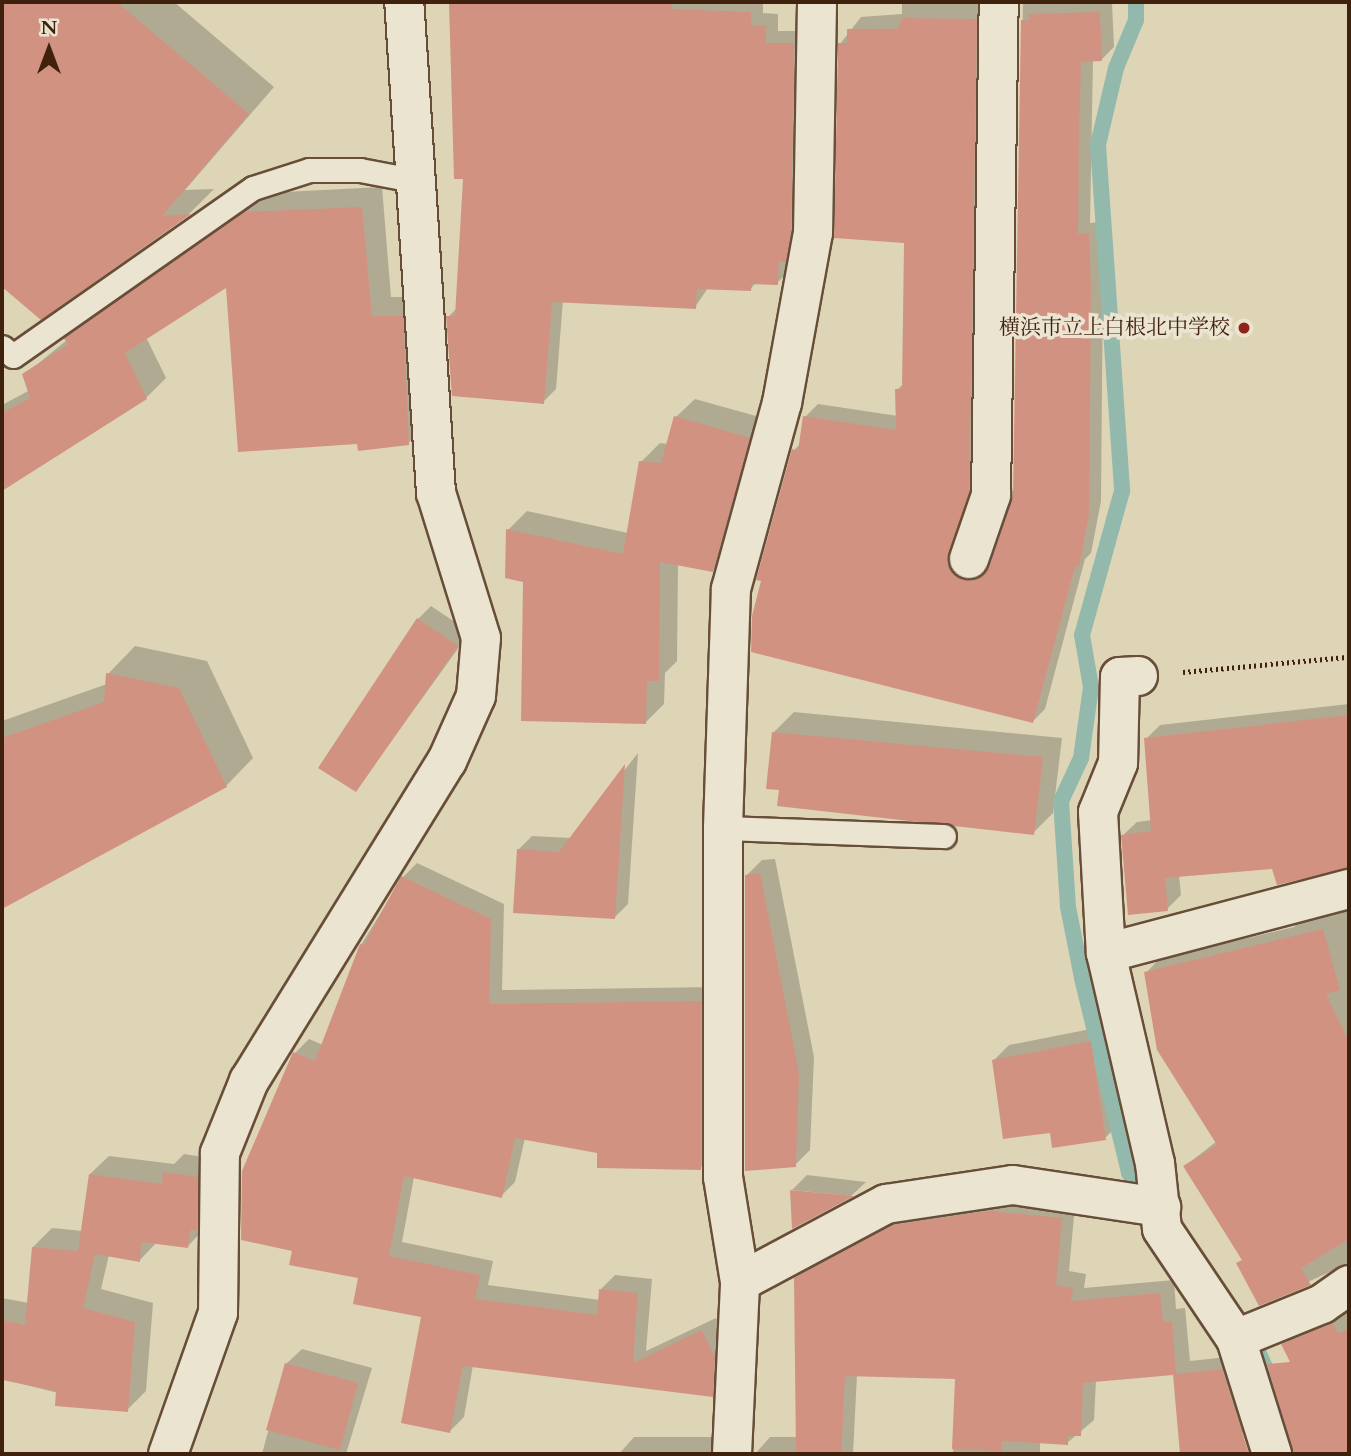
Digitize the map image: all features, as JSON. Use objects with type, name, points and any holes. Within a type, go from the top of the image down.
[{"type":"street","points":[[169,1454],[218,1313],[220,1153],[248,1081],[447,761],[476,696],[481,638],[436,493],[418,181],[404,2]]},
{"type":"street","points":[[732,1454],[740,1282],[723,1177],[723,828],[731,589],[782,403],[813,233],[817,2]]},
{"type":"street","points":[[969,559],[991,495],[999,2]]},
{"type":"street","points":[[1138,676],[1120,677],[1118,763],[1098,812],[1106,953],[1161,1207],[1162,1229],[1236,1339],[1272,1454]]},
{"type":"street","points":[[1106,953],[1349,889]]},
{"type":"street","points":[[740,1282],[886,1204],[1013,1185],[1161,1207]]},
{"type":"street","points":[[1236,1339],[1322,1304],[1349,1285]]},
{"type":"lane","points":[[2,346],[13,356],[253,188],[309,170],[360,170],[418,181]]},
{"type":"lane","points":[[723,828],[944,836]]},
{"type":"path","points":[[1138,676],[1349,657]]},
{"type":"building","points":[[2,2],[117,2],[249,114],[162,216],[191,214],[41,320],[2,287]]},
{"type":"building","points":[[449,2],[672,2],[672,9],[751,12],[751,25],[766,26],[766,43],[794,43],[791,231],[786,262],[779,261],[778,285],[752,284],[751,291],[697,289],[696,309],[552,302],[544,404],[452,396],[446,316],[455,316],[463,179],[454,179]]},
{"type":"building","points":[[1100,12],[1102,61],[1081,62],[1079,131],[1078,234],[1089,233],[1091,286],[1089,514],[1079,567],[1075,566],[1033,723],[751,652],[752,616],[761,581],[756,580],[792,449],[798,451],[803,416],[896,430],[895,389],[902,389],[904,243],[834,238],[838,43],[847,43],[847,29],[897,29],[902,18],[977,19],[969,491],[947,563],[953,574],[972,581],[990,566],[1013,495],[1021,20],[1029,20],[1029,14]]},
{"type":"building","points":[[362,207],[372,316],[403,316],[409,445],[358,451],[357,444],[238,452],[226,288],[125,353],[147,399],[2,491],[2,413],[30,398],[22,374],[69,344],[63,338],[243,212]]},
{"type":"building","points":[[674,416],[750,438],[713,572],[660,562],[659,681],[647,681],[646,724],[521,721],[523,582],[505,578],[506,529],[623,554],[639,461],[661,463]]},
{"type":"building","points":[[417,618],[458,646],[356,792],[318,768]]},
{"type":"building","points":[[106,673],[179,688],[227,787],[2,909],[2,738],[104,702]]},
{"type":"building","points":[[1349,715],[1349,868],[1277,885],[1272,869],[1165,878],[1168,911],[1128,915],[1121,835],[1151,831],[1144,738]]},
{"type":"building","points":[[772,732],[1043,757],[1034,835],[777,806],[779,790],[766,789]]},
{"type":"building","points":[[625,764],[615,919],[513,913],[517,849],[559,852]]},
{"type":"building","points":[[760,873],[799,1073],[796,1167],[745,1171],[745,875]]},
{"type":"building","points":[[401,876],[491,919],[489,1004],[701,1001],[701,1170],[597,1168],[597,1153],[515,1138],[502,1198],[404,1176],[389,1256],[480,1275],[475,1299],[597,1315],[599,1289],[638,1293],[633,1363],[702,1330],[715,1357],[713,1397],[463,1366],[450,1433],[401,1423],[421,1317],[353,1304],[358,1278],[289,1265],[292,1251],[241,1240],[242,1171],[293,1052],[315,1061],[360,944],[364,945]]},
{"type":"building","points":[[1323,929],[1340,990],[1326,994],[1349,1042],[1349,1239],[1301,1268],[1311,1285],[1259,1306],[1236,1263],[1242,1260],[1183,1166],[1217,1145],[1157,1050],[1144,972]]},
{"type":"building","points":[[1091,1041],[1106,1140],[1052,1148],[1050,1133],[1003,1139],[992,1060]]},
{"type":"building","points":[[163,1172],[198,1177],[197,1231],[191,1229],[188,1248],[141,1242],[140,1262],[95,1254],[83,1308],[135,1322],[128,1412],[55,1406],[56,1391],[2,1380],[2,1320],[25,1325],[32,1247],[78,1251],[89,1174],[162,1184]]},
{"type":"building","points":[[790,1190],[854,1196],[792,1229]]},
{"type":"building","points":[[990,1211],[1062,1218],[1056,1285],[1073,1288],[1071,1301],[1160,1293],[1163,1322],[1172,1321],[1176,1374],[1222,1369],[1249,1454],[1180,1454],[1173,1375],[1083,1383],[1081,1436],[1068,1436],[1068,1445],[1002,1441],[1001,1451],[952,1449],[955,1379],[845,1376],[841,1454],[796,1454],[794,1278],[893,1225]]},
{"type":"building","points":[[1332,1323],[1338,1333],[1349,1329],[1349,1454],[1293,1454],[1267,1364],[1290,1362],[1281,1344]]},
{"type":"building","points":[[285,1363],[358,1383],[340,1450],[266,1430]]},
{"type":"waterway","points":[[1136,2],[1136,20],[1116,68],[1098,145],[1122,491],[1082,635],[1091,687],[1081,758],[1061,801],[1068,907],[1082,978],[1129,1173],[1151,1197]]},
{"type":"waterway","points":[[1256,1347],[1281,1403]]},
{"type":"place","name":"横浜市立上白根北中学校","points":[[1244,328]]}]
